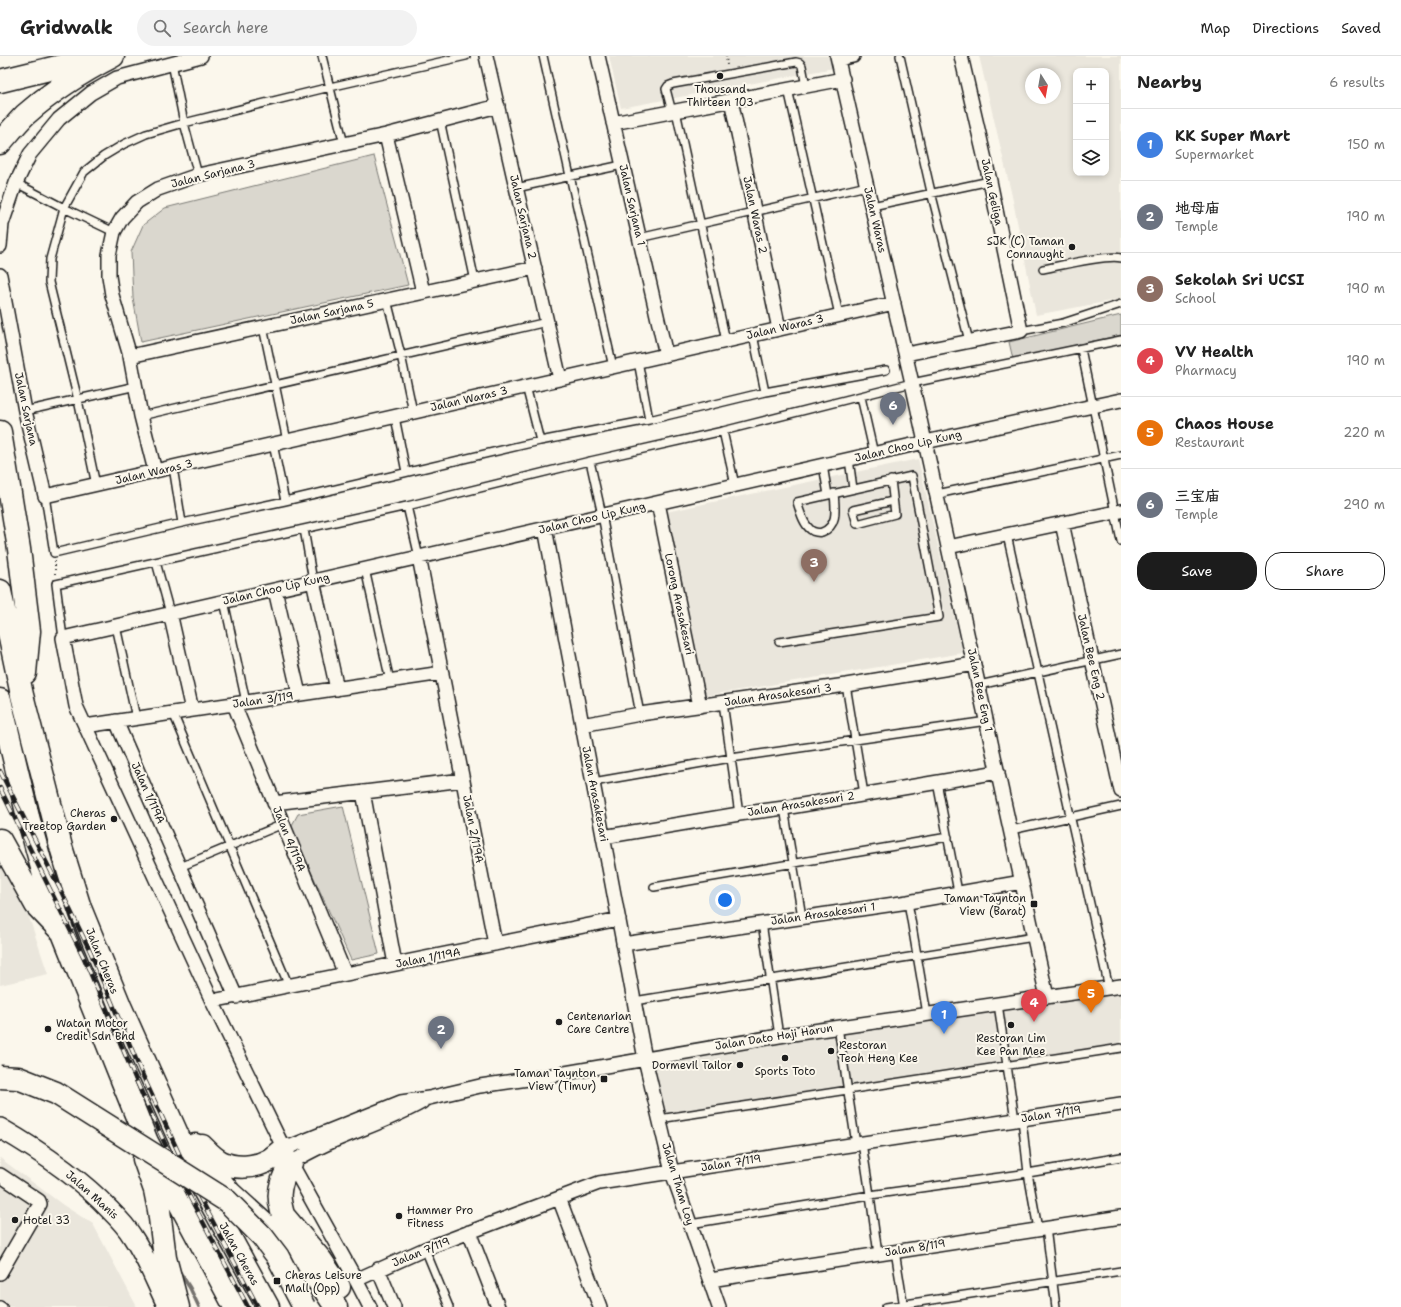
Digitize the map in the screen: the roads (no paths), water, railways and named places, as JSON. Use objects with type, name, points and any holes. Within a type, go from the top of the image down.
[{"type":"highway","points":[[0,81],[101,56]]},
{"type":"highway","points":[[0,143],[24,116],[54,91],[82,72],[112,56]]},
{"type":"highway","points":[[0,432],[29,631],[22,694]]},
{"type":"highway","name":"Jalan Cheras","points":[[0,591],[22,694],[61,847],[80,908],[120,1006],[194,1172],[268,1307]]},
{"type":"highway","points":[[0,700],[28,817],[49,893],[63,933],[147,1142],[235,1307]]},
{"type":"highway","points":[[0,840],[36,906],[63,933]]},
{"type":"highway","points":[[0,1076],[18,1078],[56,1093],[228,1202],[262,1236],[274,1251],[304,1307]]},
{"type":"highway","points":[[158,1089],[185,1127],[207,1165],[230,1193],[294,1252],[322,1286],[336,1307]]},
{"type":"highway","points":[[128,1095],[130,1126],[155,1190],[165,1258],[178,1307]]},
{"type":"highway","points":[[185,1127],[211,1156],[231,1166],[253,1166],[288,1156],[280,1188],[279,1202],[294,1252]]},
{"type":"highway","points":[[283,1216],[321,1260],[350,1307]]},
{"type":"highway","points":[[151,1267],[160,1277],[178,1307]]},
{"type":"street","points":[[0,246],[2,224],[16,183],[30,154],[60,119],[92,93],[117,78],[201,56]]},
{"type":"street","name":"Jalan Sarjana 2","points":[[486,56],[560,379]]},
{"type":"street","name":"Jalan Sarjana 1","points":[[598,56],[666,354]]},
{"type":"street","points":[[838,57],[853,56]]},
{"type":"street","name":"Jalan Geliga","points":[[961,56],[990,181],[1021,331]]},
{"type":"street","name":"Jalan Waras","points":[[838,57],[912,383]]},
{"type":"street","points":[[613,123],[843,79]]},
{"type":"street","name":"Jalan Waras 2","points":[[731,100],[779,329]]},
{"type":"street","name":"Jalan Sarjana 3","points":[[155,471],[141,416],[130,356],[112,295],[109,276],[110,255],[114,232],[122,218],[137,202],[158,189],[198,175],[386,135],[498,106]]},
{"type":"street","points":[[386,135],[423,292]]},
{"type":"street","name":"Jalan Sarjana 5","points":[[130,356],[535,268]]},
{"type":"street","name":"Jalan Sarjana","points":[[0,275],[25,411],[45,496]]},
{"type":"street","name":"Jalan Waras 3","points":[[45,496],[894,303]]},
{"type":"street","points":[[906,354],[1021,331]]},
{"type":"street","name":"Jalan Bee Eng 1","points":[[912,383],[1048,996]]},
{"type":"street","name":"Jalan Choo Lip Kung","points":[[63,638],[849,459],[1121,400]]},
{"type":"street","name":"Lorong Arasakesari","points":[[658,503],[700,706]]},
{"type":"street","points":[[948,547],[1118,512]]},
{"type":"street","name":"Jalan Bee Eng 2","points":[[1062,524],[1121,791]]},
{"type":"street","name":"Jalan Arasakesari","points":[[545,528],[645,1059]]},
{"type":"street","name":"Jalan 2/119A","points":[[419,557],[495,944]]},
{"type":"street","points":[[313,581],[337,689]]},
{"type":"street","points":[[275,590],[299,694]]},
{"type":"street","points":[[170,613],[192,710]]},
{"type":"street","points":[[63,638],[76,706],[84,726],[212,1002],[288,1156],[370,1307]]},
{"type":"street","name":"Jalan Arasakesari 3","points":[[582,725],[640,714],[846,685],[974,664]]},
{"type":"street","name":"Jalan 3/119","points":[[84,726],[442,673]]},
{"type":"street","name":"Jalan 4/119A","points":[[240,703],[239,717],[345,974]]},
{"type":"street","name":"Jalan 1/119A","points":[[116,721],[236,996]]},
{"type":"street","name":"Jalan Arasakesari 2","points":[[603,837],[998,772]]},
{"type":"street","points":[[274,803],[463,780]]},
{"type":"street","points":[[363,792],[395,964]]},
{"type":"street","name":"Jalan Arasakesari 1","points":[[623,944],[908,902],[958,892],[1022,882]]},
{"type":"street","name":"Jalan 1/119A","points":[[212,1002],[619,919]]},
{"type":"street","name":"Jalan Dato Haji Harun","points":[[288,1156],[401,1102],[429,1098],[480,1086],[779,1036],[1115,987]]},
{"type":"street","name":"Jalan Tham Loy","points":[[645,1059],[672,1172],[719,1307]]},
{"type":"street","name":"Jalan 7/119","points":[[356,1280],[425,1249],[599,1183],[1121,1104]]},
{"type":"street","name":"Jalan Manis","points":[[0,1128],[26,1143],[64,1170],[100,1199],[132,1235],[151,1267],[168,1307]]},
{"type":"street","points":[[0,1175],[39,1201],[40,1204],[0,1273]]},
{"type":"street","points":[[559,1198],[600,1307]]},
{"type":"street","name":"Jalan 8/119","points":[[710,1280],[1121,1217]]},
{"type":"street","points":[[469,1232],[498,1307]]},
{"type":"street","points":[[378,1269],[394,1307]]},
{"type":"lane","points":[[322,56],[344,144]]},
{"type":"lane","points":[[96,484],[78,400],[48,282],[50,259],[64,208],[84,172],[104,156],[124,144],[146,134],[184,123],[330,87],[466,56]]},
{"type":"lane","points":[[543,56],[613,367]]},
{"type":"lane","points":[[900,56],[969,341]]},
{"type":"lane","points":[[726,341],[674,111],[666,89],[672,84],[796,62],[800,63],[802,66],[806,86]]},
{"type":"lane","points":[[172,63],[184,123],[198,175]]},
{"type":"lane","points":[[788,90],[839,315]]},
{"type":"lane","points":[[440,120],[476,281]]},
{"type":"lane","points":[[516,188],[622,165]]},
{"type":"lane","points":[[872,206],[932,192],[990,181]]},
{"type":"lane","points":[[16,183],[114,232]]},
{"type":"lane","points":[[639,238],[867,186]]},
{"type":"lane","points":[[1043,269],[1117,256],[1121,258]]},
{"type":"lane","points":[[387,300],[401,355],[413,412]]},
{"type":"lane","points":[[1021,331],[1063,323],[1121,304]]},
{"type":"lane","points":[[141,416],[547,322]]},
{"type":"lane","points":[[263,327],[287,441]]},
{"type":"lane","points":[[753,335],[765,392]]},
{"type":"lane","points":[[63,638],[56,584],[407,506],[590,461],[723,431],[912,383],[1121,340]]},
{"type":"lane","points":[[1081,349],[1104,459],[1118,512],[1121,541]]},
{"type":"lane","points":[[638,361],[649,420]]},
{"type":"lane","points":[[45,496],[54,553],[540,441],[649,420],[765,392],[886,370]]},
{"type":"lane","points":[[25,411],[136,386]]},
{"type":"lane","points":[[526,386],[540,441]]},
{"type":"lane","points":[[861,396],[874,454]]},
{"type":"lane","points":[[395,417],[406,472]]},
{"type":"lane","points":[[723,431],[735,485]]},
{"type":"lane","points":[[273,444],[284,501]]},
{"type":"lane","points":[[937,494],[1121,455]]},
{"type":"lane","points":[[849,459],[853,489]]},
{"type":"lane","points":[[590,461],[602,515],[640,714]]},
{"type":"lane","points":[[779,642],[939,617],[912,476],[891,480],[853,489],[831,494],[797,502],[804,522],[811,530],[820,533],[828,529],[834,520],[836,509],[831,494],[823,465]]},
{"type":"lane","points":[[173,467],[182,523]]},
{"type":"lane","points":[[891,480],[895,514],[857,524],[853,510],[893,501]]},
{"type":"lane","points":[[407,506],[419,557]]},
{"type":"lane","points":[[304,529],[313,581]]},
{"type":"lane","points":[[1006,535],[1070,817],[1115,987]]},
{"type":"lane","points":[[156,562],[170,613]]},
{"type":"lane","points":[[365,569],[390,681]]},
{"type":"lane","points":[[224,601],[240,703]]},
{"type":"lane","points":[[116,626],[136,718]]},
{"type":"lane","points":[[979,685],[1121,654]]},
{"type":"lane","points":[[846,685],[864,794]]},
{"type":"lane","points":[[723,703],[739,814]]},
{"type":"lane","points":[[173,713],[289,986]]},
{"type":"lane","points":[[593,782],[731,758],[987,721]]},
{"type":"lane","points":[[937,782],[958,892]]},
{"type":"lane","points":[[1011,830],[1121,806]]},
{"type":"lane","points":[[784,808],[802,917]]},
{"type":"lane","points":[[180,867],[283,824]]},
{"type":"lane","points":[[654,887],[948,837]]},
{"type":"lane","points":[[908,902],[927,1014]]},
{"type":"lane","points":[[762,923],[779,1036]]},
{"type":"lane","points":[[634,1001],[1034,937]]},
{"type":"lane","points":[[998,1004],[1007,1066],[1028,1173],[1053,1282],[1056,1307]]},
{"type":"lane","points":[[838,1027],[848,1090],[870,1195],[878,1254]]},
{"type":"lane","points":[[659,1119],[1121,1048]]},
{"type":"lane","points":[[690,1224],[870,1195],[1028,1173],[1121,1157]]},
{"type":"lane","points":[[425,1249],[449,1307]]},
{"type":"lane","points":[[895,1251],[904,1306]]},
{"type":"lane","points":[[886,1307],[904,1306],[1121,1271]]},
{"type":"waterway","points":[[178,1269],[190,1288],[199,1307]]},
{"type":"railway","points":[[0,771],[91,953],[143,1076],[194,1186],[258,1307]]},
{"type":"railway","points":[[0,788],[84,958],[136,1080],[186,1190],[248,1307]]},
{"type":"place","name":"Thousand Thirteen 103","points":[[720,76]]},
{"type":"place","name":"SJK (C) Taman Connaught","points":[[1072,247]]},
{"type":"place","name":"三宝庙","points":[[893,425]]},
{"type":"place","name":"Sekolah Sri UCSI","points":[[814,582]]},
{"type":"place","name":"Cheras Treetop Garden","points":[[114,819]]},
{"type":"place","name":"Taman Taynton View (Barat)","points":[[1034,904]]},
{"type":"place","name":"Chaos House","points":[[1091,1013]]},
{"type":"place","name":"Centenarian Care Centre","points":[[559,1022]]},
{"type":"place","name":"VV Health","points":[[1034,1022]]},
{"type":"place","name":"Restoran Lim Kee Pan Mee","points":[[1011,1025]]},
{"type":"place","name":"Watan Motor Credit Sdn Bhd","points":[[48,1029]]},
{"type":"place","name":"KK Super Mart","points":[[944,1034]]},
{"type":"place","name":"地母庙","points":[[441,1049]]},
{"type":"place","name":"Restoran Teoh Heng Kee","points":[[831,1051]]},
{"type":"place","name":"Sports Toto","points":[[785,1058]]},
{"type":"place","name":"Dormevil Tailor","points":[[740,1065]]},
{"type":"place","name":"Taman Taynton View (Timur)","points":[[604,1079]]},
{"type":"place","name":"Hammer Pro Fitness","points":[[399,1216]]},
{"type":"place","name":"Hotel 33","points":[[15,1220]]},
{"type":"place","name":"Cheras Leisure Mall (Opp)","points":[[277,1281]]}]
